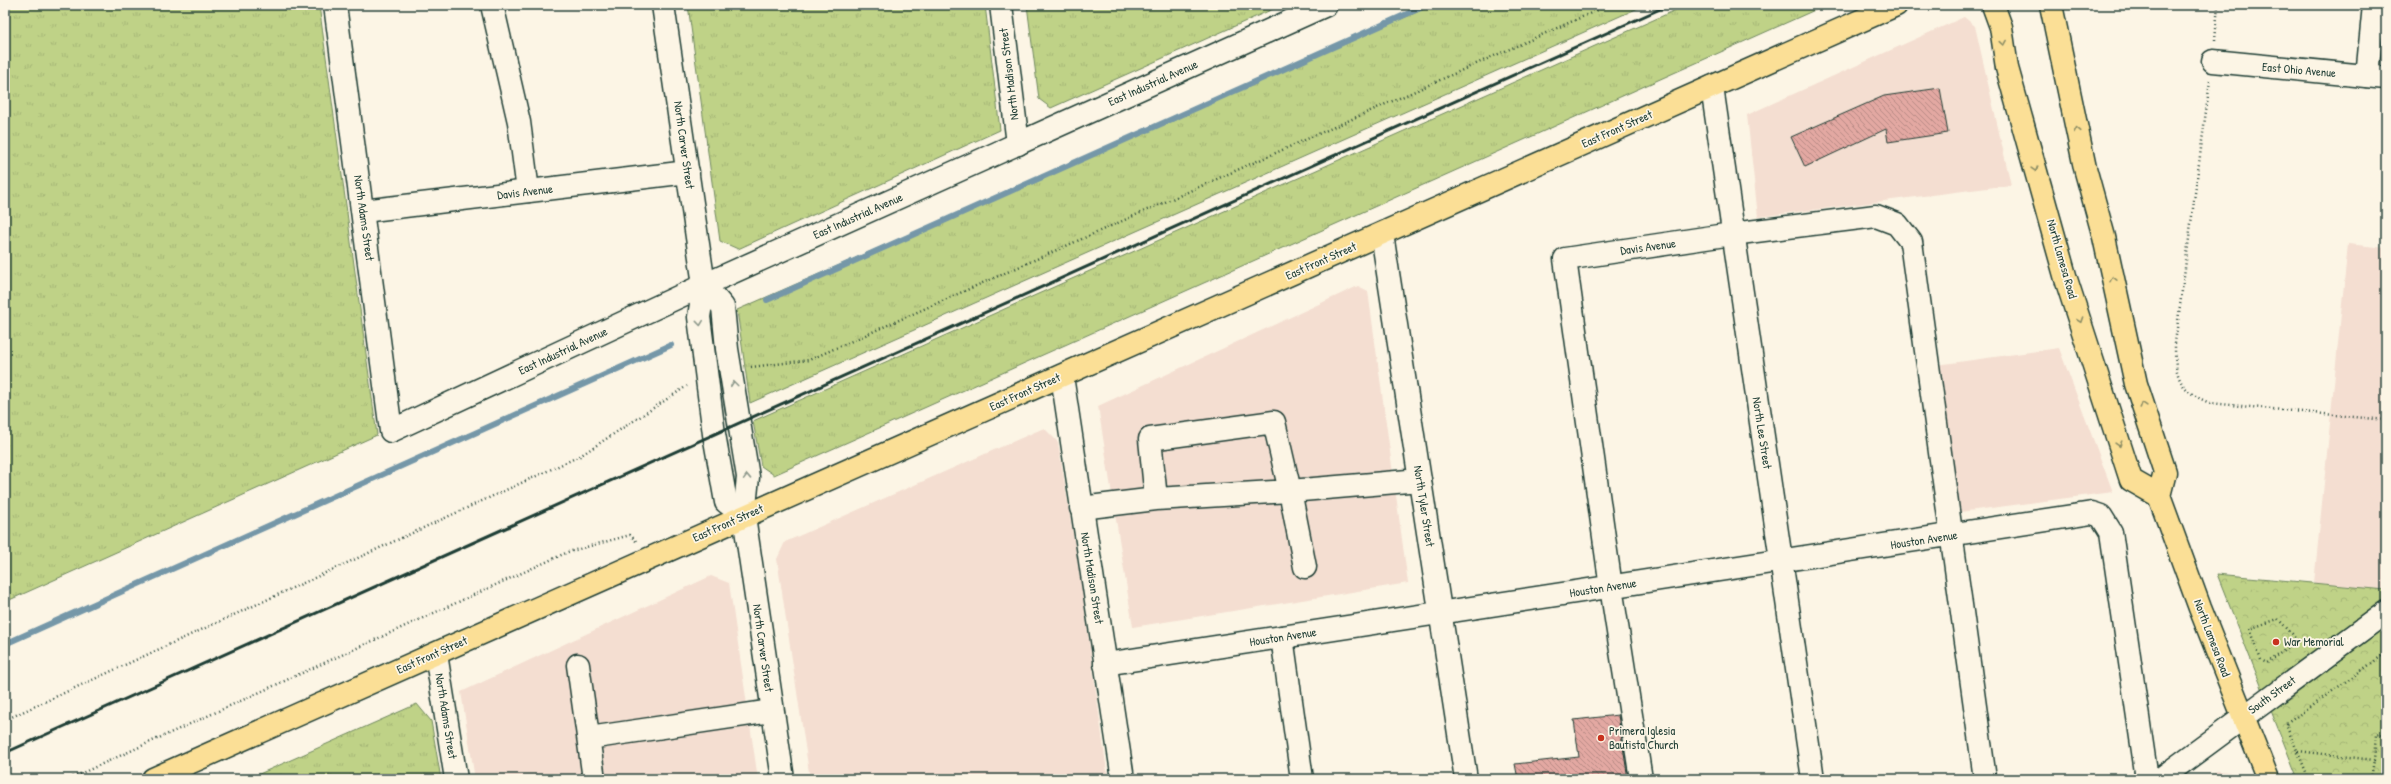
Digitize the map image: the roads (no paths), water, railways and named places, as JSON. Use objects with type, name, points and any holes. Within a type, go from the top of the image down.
[{"type":"main road","name":"East Front Street","points":[[153,779],[1896,5]]},
{"type":"main road","name":"North Lamesa Road","points":[[1993,5],[2001,27],[2015,97],[2066,279],[2131,480],[2159,496],[2242,717],[2268,779]]},
{"type":"main road","points":[[2051,5],[2085,168],[2104,237],[2136,384],[2165,472],[2159,496]]},
{"type":"street","name":"North Adams Street","points":[[335,5],[392,431]]},
{"type":"street","points":[[492,5],[519,122],[528,191]]},
{"type":"street","name":"North Carver Street","points":[[663,5],[704,284],[699,318],[714,434],[726,502],[744,516]]},
{"type":"street","name":"North Madison Street","points":[[1001,5],[1018,144]]},
{"type":"street","name":"East Industrial Avenue","points":[[392,431],[704,284],[1326,5]]},
{"type":"street","points":[[2374,5],[2377,77]]},
{"type":"street","name":"East Ohio Avenue","points":[[2213,61],[2377,77]]},
{"type":"street","name":"North Lee Street","points":[[1712,87],[1732,234],[1813,779]]},
{"type":"street","name":"Davis Avenue","points":[[363,212],[688,172]]},
{"type":"street","name":"Davis Avenue","points":[[1611,587],[1565,259],[1732,234],[1876,216],[1897,224],[1911,242],[1985,779]]},
{"type":"street","name":"North Tyler Street","points":[[1382,234],[1466,779]]},
{"type":"street","name":"North Carver Street","points":[[704,284],[723,307],[727,349],[732,370],[738,423],[748,477],[744,516],[783,779]]},
{"type":"street","name":"North Madison Street","points":[[1062,376],[1123,779]]},
{"type":"street","points":[[1156,499],[1150,439],[1274,422],[1290,491],[1305,567]]},
{"type":"street","points":[[1081,508],[1156,499],[1290,491],[1420,480]]},
{"type":"street","name":"Houston Avenue","points":[[1105,664],[1951,536],[2086,514],[2101,516],[2111,532],[2115,550],[2147,779]]},
{"type":"street","points":[[1611,587],[1641,779]]},
{"type":"street","name":"South Street","points":[[2160,779],[2386,612]]},
{"type":"street","points":[[1282,637],[1302,779]]},
{"type":"street","name":"North Adams Street","points":[[436,654],[456,779]]},
{"type":"street","points":[[578,665],[594,779]]},
{"type":"street","points":[[589,738],[772,711]]},
{"type":"waterway","points":[[767,300],[1427,5]]},
{"type":"waterway","points":[[5,644],[671,345]]},
{"type":"railway","points":[[5,753],[1669,5]]},
{"type":"place","name":"War Memorial","points":[[2276,642]]},
{"type":"place","name":"Primera Iglesia Bautista Church","points":[[1601,738]]}]
